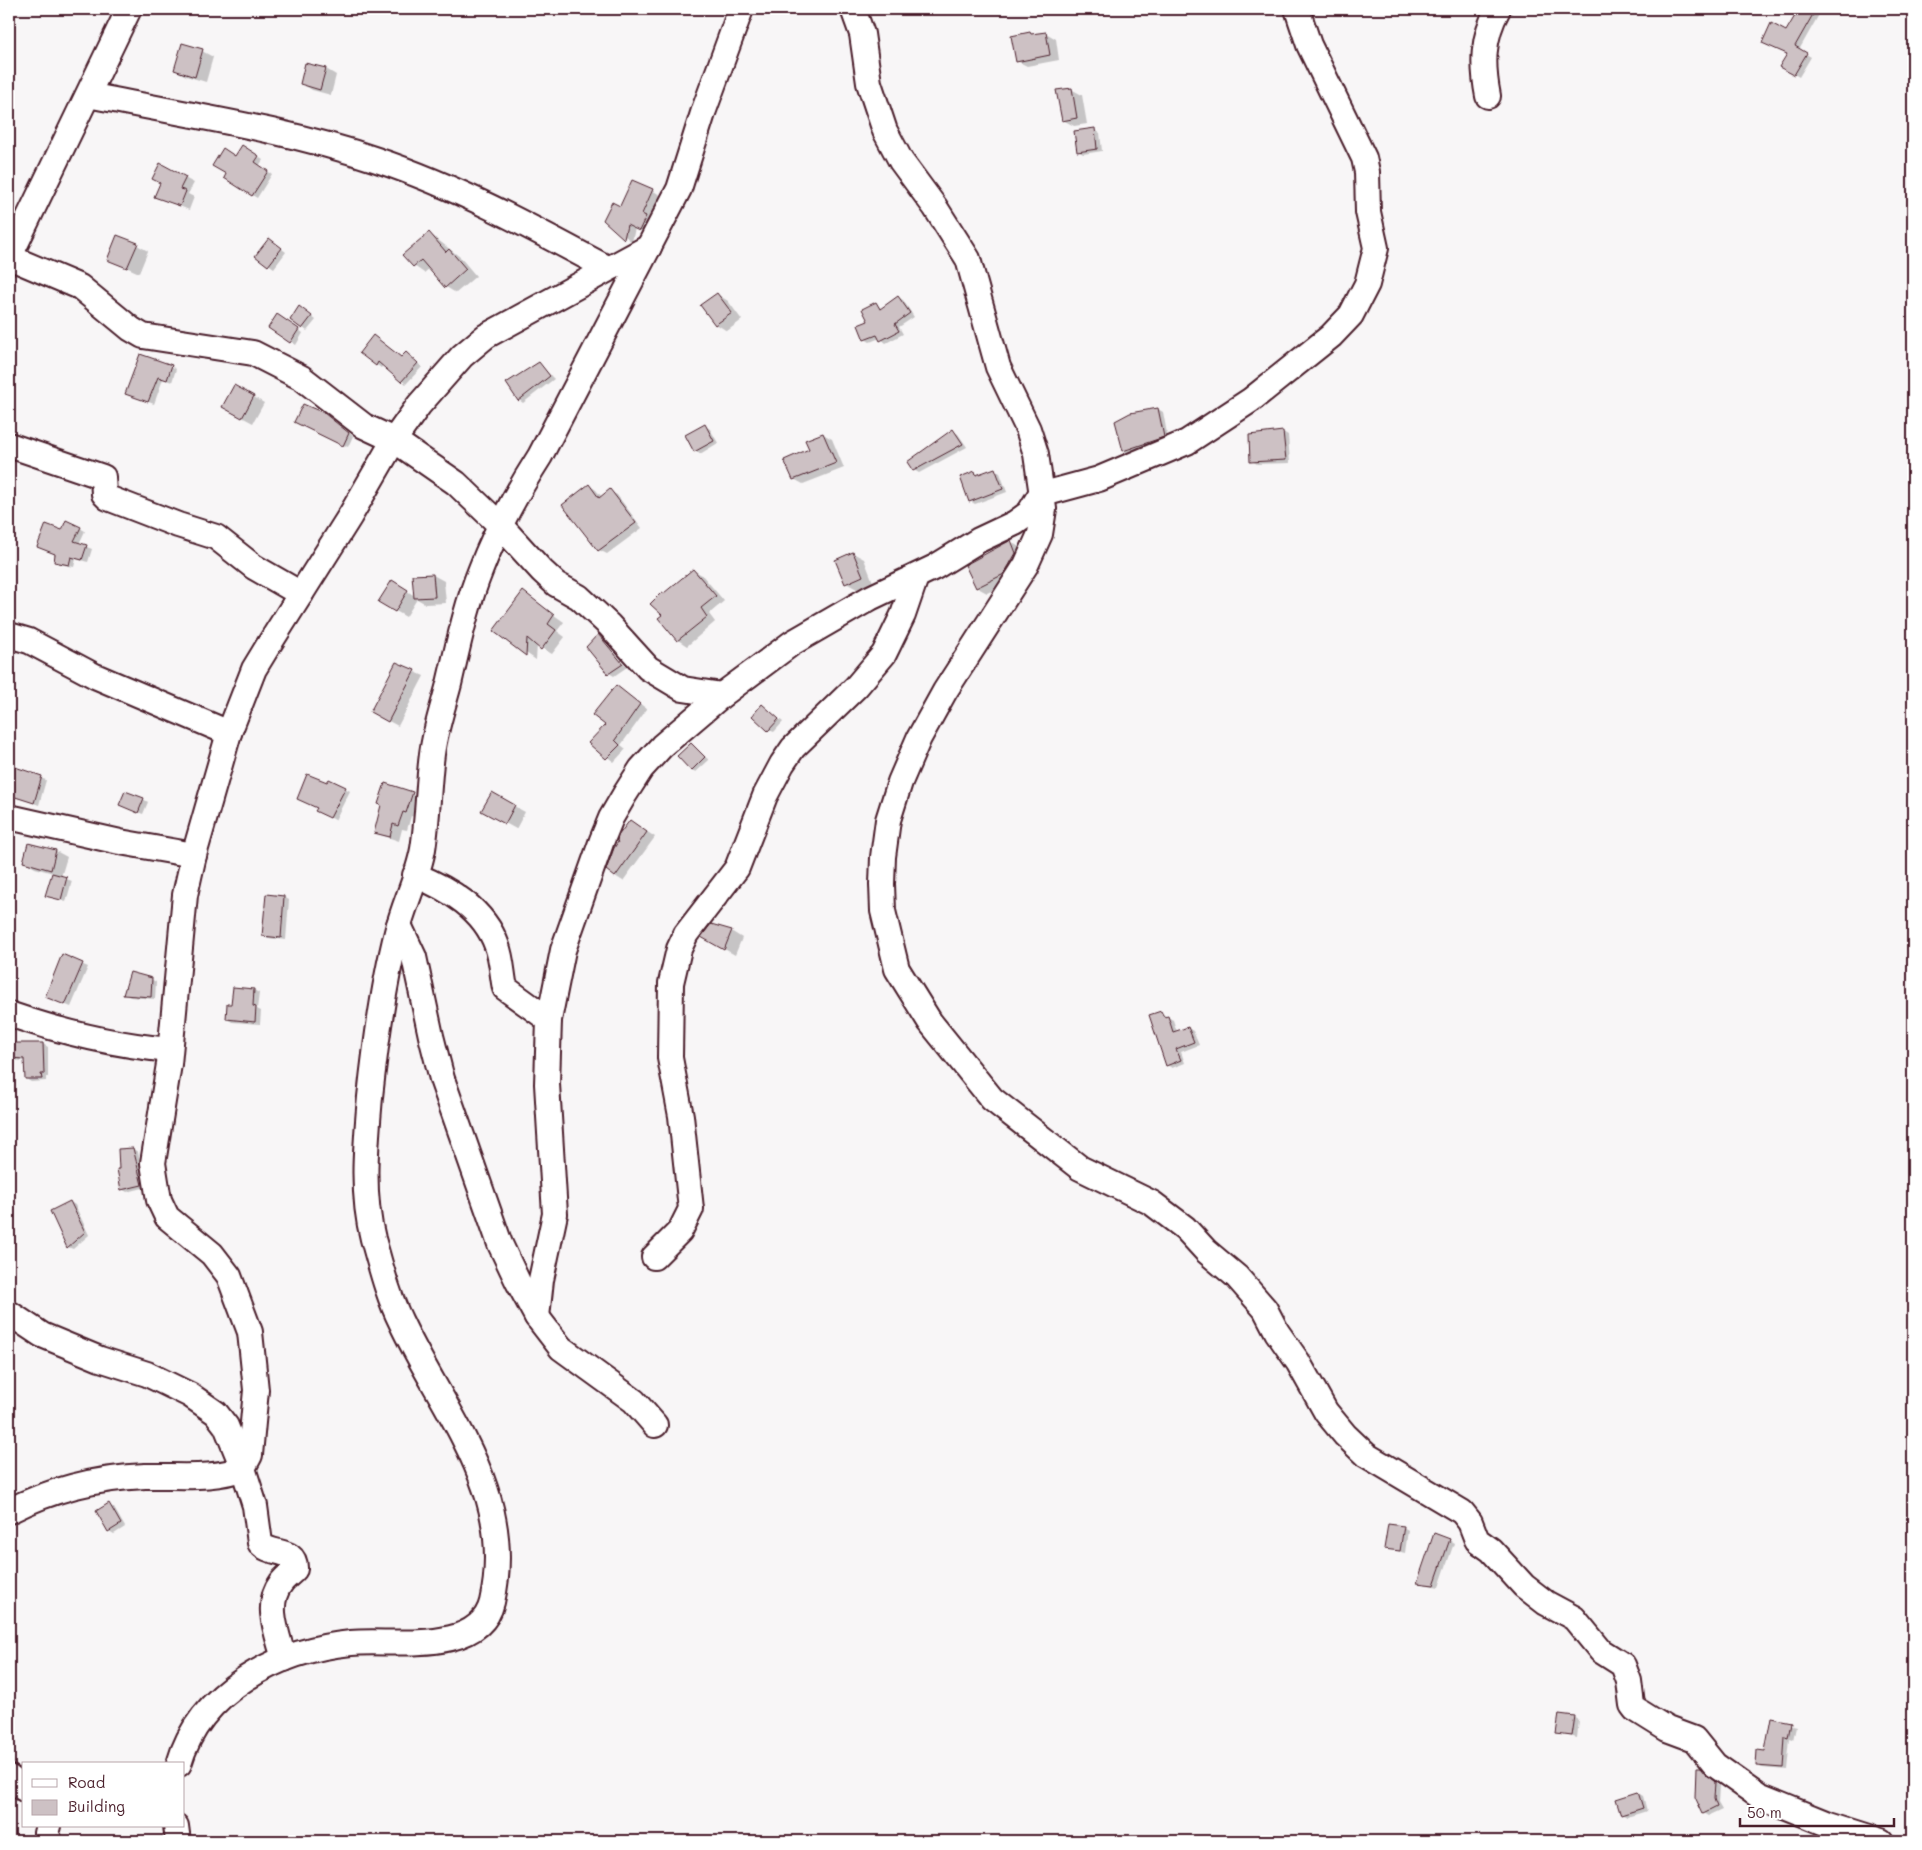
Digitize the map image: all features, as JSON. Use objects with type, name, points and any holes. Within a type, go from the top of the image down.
[{"type":"street","points":[[129,9],[9,257],[80,287],[114,313],[131,329],[144,336],[233,348],[253,353],[279,365],[323,393],[364,426],[394,440],[456,483],[556,584],[579,598],[609,625],[648,668],[683,689],[722,695]]},
{"type":"street","points":[[180,1762],[193,1732],[224,1694],[254,1673],[284,1659],[314,1650],[349,1643],[428,1643],[461,1635],[478,1626],[489,1613],[493,1598],[498,1557],[492,1505],[460,1426],[421,1363],[398,1318],[382,1269],[366,1200],[365,1155],[378,1021],[399,925],[422,851],[432,750],[465,617],[481,568],[500,526],[540,456],[679,190],[704,110],[741,9]]},
{"type":"street","points":[[853,9],[862,34],[869,83],[885,131],[901,161],[935,207],[968,258],[998,367],[1028,429],[1036,454],[1042,494],[1043,525],[1038,541],[1026,565],[975,642],[919,738],[900,782],[888,820],[883,856],[883,911],[897,969],[912,996],[930,1022],[992,1099],[1080,1168],[1158,1208],[1185,1228],[1206,1251],[1237,1277],[1265,1309],[1326,1412],[1345,1435],[1366,1455],[1462,1512],[1470,1522],[1477,1540],[1491,1550],[1524,1586],[1546,1603],[1574,1618],[1601,1651],[1622,1665],[1629,1681],[1632,1705],[1635,1708],[1667,1729],[1694,1739],[1715,1765],[1760,1796],[1828,1824],[1882,1841]]},
{"type":"street","points":[[537,1317],[541,1280],[555,1214],[547,1084],[549,1020],[563,950],[611,818],[641,770],[658,751],[722,695],[812,630],[870,598],[916,577],[1022,519],[1042,494],[1099,479],[1188,442],[1251,400],[1331,336],[1351,315],[1367,284],[1376,248],[1368,212],[1367,172],[1364,158],[1309,45],[1297,9]]},
{"type":"street","points":[[1488,96],[1484,73],[1484,51],[1492,20],[1498,9]]},
{"type":"street","points":[[88,95],[261,127],[377,160],[464,195],[607,268]]},
{"type":"street","points":[[9,1511],[34,1498],[106,1481],[142,1476],[233,1473],[243,1468],[250,1455],[256,1390],[250,1332],[229,1276],[212,1254],[167,1217],[159,1200],[155,1180],[154,1145],[170,1050],[183,914],[194,855],[230,733],[254,669],[394,440],[419,406],[462,356],[486,336],[607,268],[649,247]]},
{"type":"street","points":[[9,445],[103,477],[104,494],[108,498],[178,525],[216,537],[254,567],[301,594]]},
{"type":"street","points":[[654,1257],[680,1231],[691,1209],[681,1116],[670,1058],[671,983],[679,949],[686,934],[737,868],[765,796],[793,748],[856,687],[884,654],[903,615],[916,577]]},
{"type":"street","points":[[9,635],[29,641],[95,676],[230,733]]},
{"type":"street","points":[[9,817],[194,855]]},
{"type":"street","points":[[415,876],[446,890],[474,909],[491,930],[498,948],[505,988],[549,1020]]},
{"type":"street","points":[[399,925],[414,957],[430,1036],[442,1079],[500,1244],[537,1317],[561,1348],[634,1401],[655,1426]]},
{"type":"street","points":[[9,1014],[84,1036],[143,1048],[170,1050]]},
{"type":"street","points":[[9,1313],[42,1335],[100,1359],[147,1374],[205,1404],[226,1426],[243,1468],[255,1506],[260,1543],[264,1548],[289,1555],[295,1563],[295,1569],[284,1578],[276,1591],[273,1606],[273,1617],[284,1659]]},
{"type":"street","points":[[9,1777],[22,1787]]},
{"type":"street","points":[[47,1828],[46,1833],[50,1841]]},
{"type":"street","points":[[176,1828],[178,1841]]},
{"type":"building","points":[[1799,9],[1816,9],[1795,46],[1807,53],[1794,75],[1779,67],[1787,54],[1762,43],[1771,23],[1786,31]]},
{"type":"building","points":[[1030,32],[1031,34],[1046,32],[1050,55],[1016,62],[1011,36]]},
{"type":"building","points":[[182,43],[203,49],[195,77],[174,70]]},
{"type":"building","points":[[305,63],[326,68],[320,90],[300,84]]},
{"type":"building","points":[[1072,88],[1077,118],[1062,121],[1056,90]]},
{"type":"building","points":[[1095,128],[1097,149],[1077,152],[1074,131]]},
{"type":"building","points":[[242,145],[259,156],[255,162],[268,171],[252,196],[224,178],[226,174],[212,166],[223,148],[235,156]]},
{"type":"building","points":[[160,163],[186,177],[180,189],[186,191],[180,206],[154,197],[160,183],[152,179]]},
{"type":"building","points":[[632,180],[653,189],[642,214],[646,216],[639,231],[627,225],[624,239],[603,220],[612,202],[620,206]]},
{"type":"building","points":[[429,232],[446,252],[449,249],[466,269],[445,288],[421,260],[413,267],[402,255]]},
{"type":"building","points":[[117,235],[138,243],[127,268],[107,260]]},
{"type":"building","points":[[269,238],[282,248],[268,266],[255,256]]},
{"type":"building","points":[[717,293],[732,313],[715,325],[700,305]]},
{"type":"building","points":[[898,296],[910,313],[895,324],[899,331],[880,341],[877,335],[864,340],[858,325],[868,321],[862,309],[876,302],[880,309]]},
{"type":"building","points":[[299,306],[312,316],[302,329],[290,320]]},
{"type":"building","points":[[277,314],[299,329],[290,343],[268,328]]},
{"type":"building","points":[[373,335],[401,357],[406,352],[418,363],[401,382],[378,362],[376,366],[359,353]]},
{"type":"building","points":[[140,354],[172,365],[167,380],[158,377],[148,402],[125,394]]},
{"type":"building","points":[[539,362],[550,376],[518,401],[506,383]]},
{"type":"building","points":[[234,385],[254,396],[242,418],[222,407]]},
{"type":"building","points":[[303,404],[324,413],[349,433],[343,446],[294,422]]},
{"type":"building","points":[[1158,408],[1164,437],[1123,451],[1115,421],[1130,413]]},
{"type":"building","points":[[705,424],[714,441],[694,452],[685,435]]},
{"type":"building","points":[[953,429],[963,444],[913,471],[907,462]]},
{"type":"building","points":[[1283,431],[1286,460],[1250,462],[1249,435]]},
{"type":"building","points":[[823,433],[836,463],[793,480],[784,460],[809,449],[805,440]]},
{"type":"building","points":[[995,468],[1003,489],[969,502],[960,477],[975,471],[976,475]]},
{"type":"building","points":[[589,484],[599,498],[610,489],[636,523],[598,551],[562,505]]},
{"type":"building","points":[[66,520],[81,527],[74,541],[87,545],[82,560],[71,557],[69,565],[54,562],[55,554],[37,547],[46,524],[62,530]]},
{"type":"building","points":[[1011,540],[1016,553],[1004,574],[976,588],[965,565]]},
{"type":"building","points":[[853,552],[863,576],[845,584],[835,560]]},
{"type":"building","points":[[693,569],[716,596],[701,608],[707,617],[677,641],[658,618],[662,615],[650,604],[662,592],[664,593]]},
{"type":"building","points":[[433,574],[435,597],[414,598],[412,575]]},
{"type":"building","points":[[392,580],[408,590],[395,612],[378,602]]},
{"type":"building","points":[[523,591],[554,615],[548,624],[556,630],[541,650],[527,638],[526,656],[493,631]]},
{"type":"building","points":[[598,634],[623,664],[608,674],[586,647]]},
{"type":"building","points":[[396,662],[415,670],[388,722],[370,712]]},
{"type":"building","points":[[616,685],[640,704],[615,740],[620,745],[606,759],[588,743],[605,725],[592,715]]},
{"type":"building","points":[[762,704],[779,719],[768,731],[752,716]]},
{"type":"building","points":[[691,743],[705,757],[691,771],[677,756]]},
{"type":"building","points":[[12,766],[42,776],[34,803],[9,795],[9,776]]},
{"type":"building","points":[[307,774],[327,782],[329,779],[346,787],[330,818],[315,811],[317,808],[297,799]]},
{"type":"building","points":[[385,783],[413,792],[406,813],[403,812],[398,826],[393,824],[390,837],[374,833],[381,805],[378,804]]},
{"type":"building","points":[[125,791],[144,798],[138,813],[119,805]]},
{"type":"building","points":[[492,792],[515,805],[505,824],[481,811]]},
{"type":"building","points":[[630,820],[647,832],[615,877],[606,870],[618,842],[618,836]]},
{"type":"building","points":[[28,843],[56,850],[51,870],[23,862]]},
{"type":"building","points":[[52,873],[67,877],[61,900],[45,896]]},
{"type":"building","points":[[266,894],[284,896],[281,938],[262,936]]},
{"type":"building","points":[[711,924],[732,930],[724,950],[701,937]]},
{"type":"building","points":[[62,954],[83,963],[65,1005],[45,997]]},
{"type":"building","points":[[130,972],[152,978],[151,997],[123,995]]},
{"type":"building","points":[[233,987],[254,989],[253,1006],[256,1007],[255,1022],[226,1019],[227,1004],[231,1004]]},
{"type":"building","points":[[1161,1011],[1164,1017],[1168,1016],[1173,1032],[1188,1027],[1194,1042],[1176,1049],[1181,1060],[1166,1066],[1149,1015]]},
{"type":"building","points":[[9,1043],[43,1043],[44,1074],[41,1074],[42,1079],[25,1079],[24,1059],[9,1058]]},
{"type":"building","points":[[133,1148],[142,1185],[121,1190],[117,1169],[119,1169],[118,1149]]},
{"type":"building","points":[[70,1201],[85,1232],[67,1248],[50,1211]]},
{"type":"building","points":[[109,1503],[121,1524],[108,1532],[96,1511]]},
{"type":"building","points":[[1388,1524],[1404,1526],[1400,1551],[1384,1549]]},
{"type":"building","points":[[1434,1533],[1450,1539],[1434,1585],[1417,1583]]},
{"type":"building","points":[[1559,1714],[1575,1716],[1572,1736],[1556,1734]]},
{"type":"building","points":[[1771,1718],[1791,1722],[1788,1738],[1785,1737],[1783,1768],[1756,1766],[1757,1750],[1765,1751]]},
{"type":"building","points":[[1696,1768],[1700,1768],[1715,1782],[1714,1799],[1717,1807],[1703,1814],[1695,1797]]},
{"type":"building","points":[[1638,1792],[1643,1808],[1621,1815],[1616,1799]]}]
